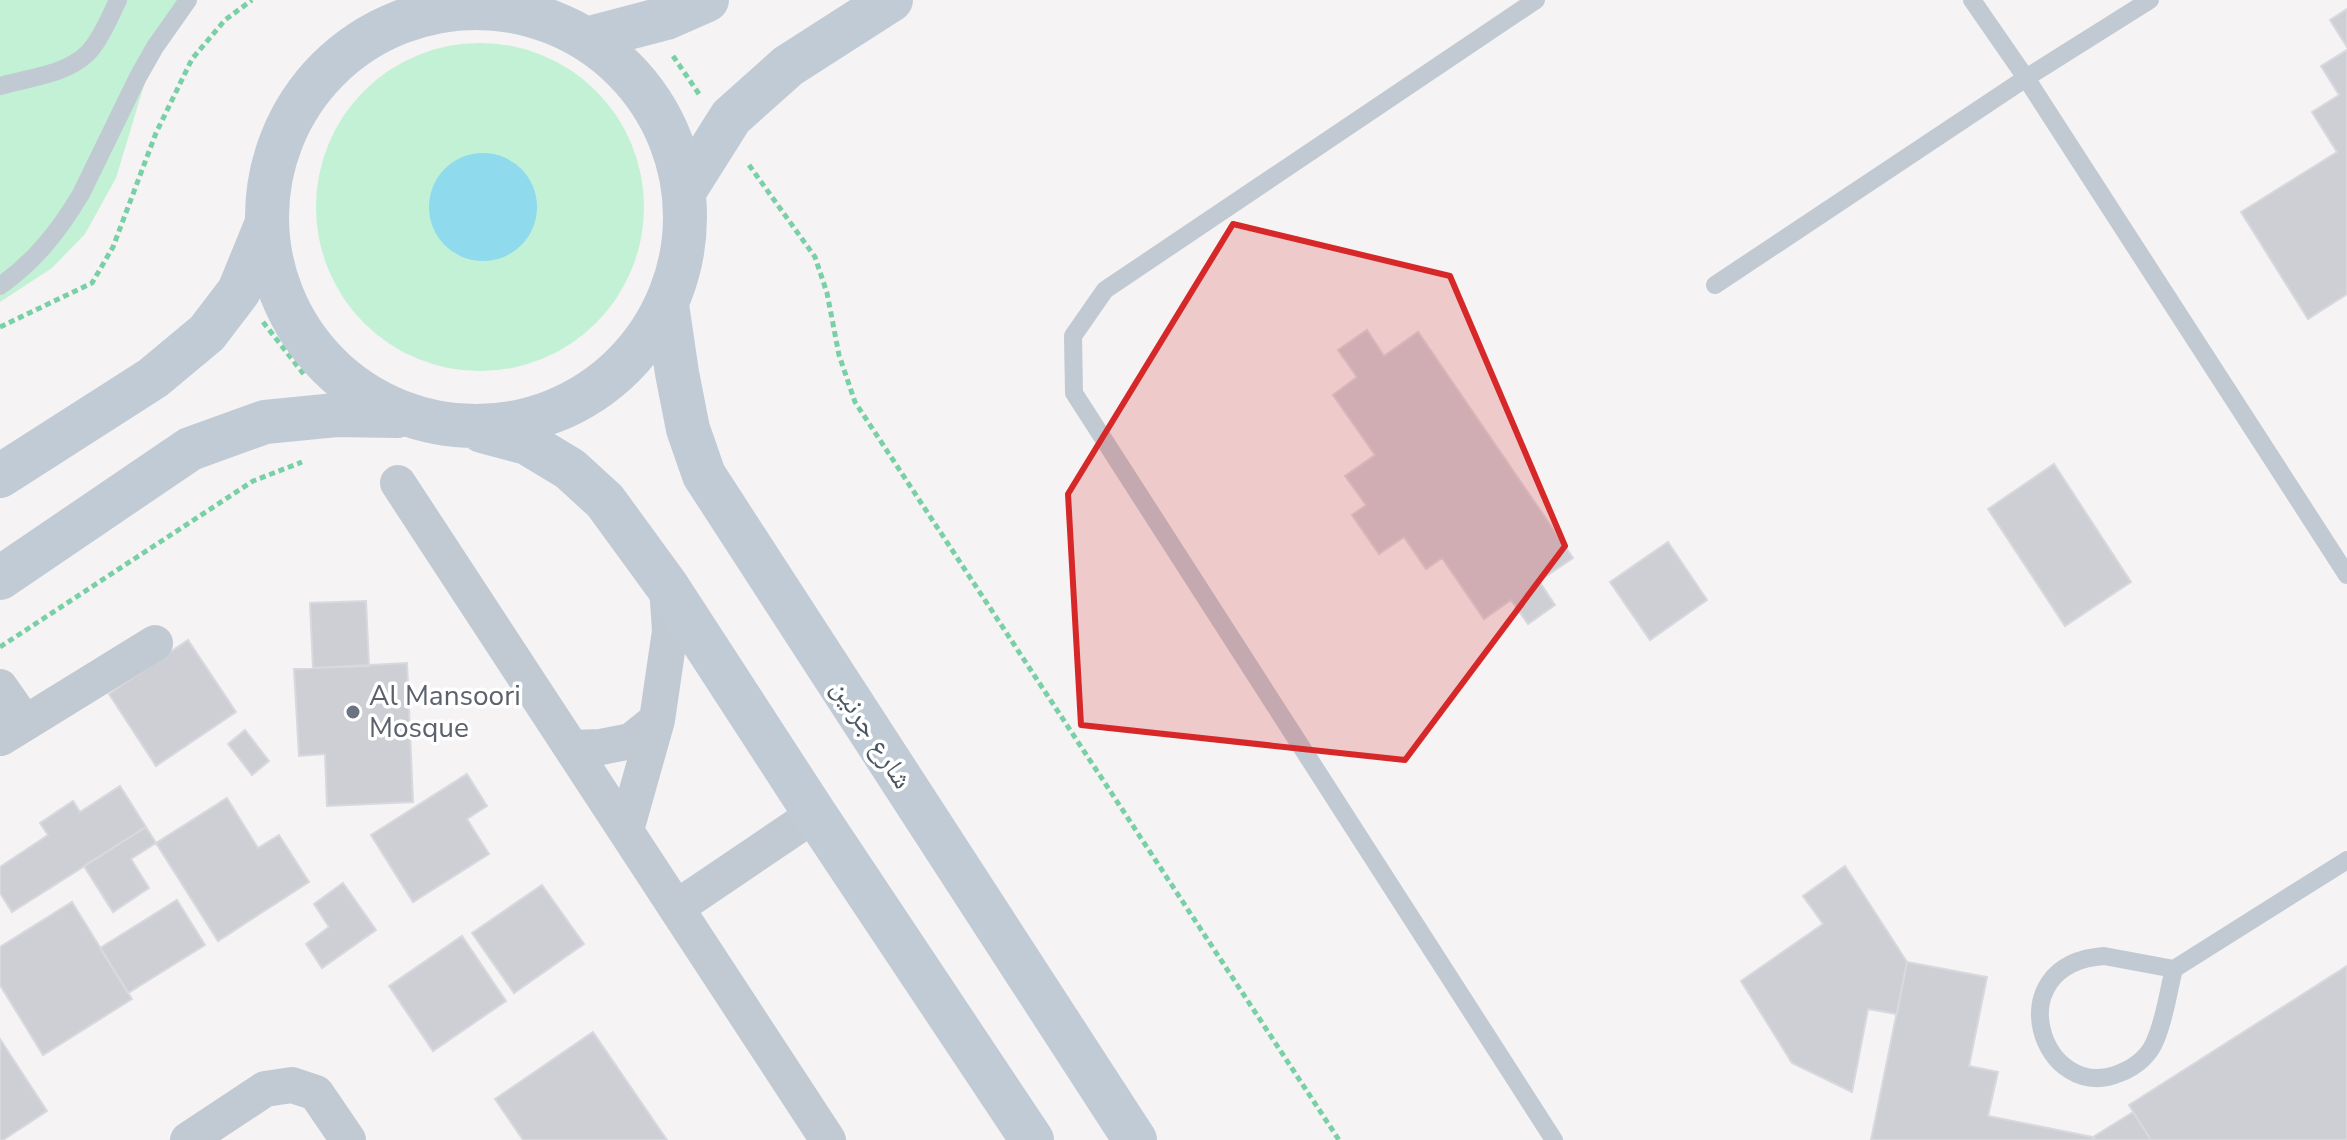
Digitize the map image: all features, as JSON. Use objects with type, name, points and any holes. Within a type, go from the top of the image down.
[{"type":"main road","points":[[590,38],[666,18],[707,0]]},
{"type":"main road","points":[[685,190],[731,117],[788,66],[891,0]]},
{"type":"main road","points":[[0,476],[153,378],[207,333],[239,291],[258,208],[275,156],[305,93],[354,45],[410,16],[471,6],[533,13],[590,38],[636,79],[669,131],[685,190],[684,249],[667,305],[634,356],[588,396],[532,421],[472,428]]},
{"type":"main road","points":[[258,208],[277,287],[306,342],[350,386],[405,416]]},
{"type":"main road","name":"شارع جرنين","points":[[667,305],[688,429],[704,475],[1135,1140]]},
{"type":"main road","points":[[0,578],[190,449],[265,422],[324,416],[405,416],[472,428],[527,443],[570,469],[605,501],[667,586],[1032,1140]]},
{"type":"street","points":[[398,483],[828,1140]]},
{"type":"street","points":[[626,830],[657,720],[670,631],[667,586]]},
{"type":"street","points":[[0,687],[13,730],[155,643]]},
{"type":"street","points":[[572,748],[601,747],[631,741],[657,720]]},
{"type":"street","points":[[676,908],[815,814]]},
{"type":"street","points":[[188,1140],[265,1089],[292,1085],[316,1093],[348,1140]]},
{"type":"lane","points":[[0,86],[61,69],[86,56],[118,0]]},
{"type":"lane","points":[[0,286],[33,260],[67,218],[155,47],[188,0]]},
{"type":"lane","points":[[1536,0],[1105,290],[1073,336],[1074,393],[1554,1140]]},
{"type":"lane","points":[[1972,0],[2026,78],[2347,575]]},
{"type":"lane","points":[[1715,285],[2026,78],[2150,0]]},
{"type":"lane","points":[[2174,969],[2155,1041],[2145,1057],[2131,1069],[2113,1076],[2094,1077],[2060,1063],[2048,1048],[2041,1031],[2039,1012],[2043,993],[2053,977],[2068,964],[2085,957],[2104,956],[2174,969],[2347,860]]},
{"type":"path","points":[[0,327],[92,283],[113,247],[156,133],[192,59],[225,20],[252,0]]},
{"type":"path","points":[[649,22],[815,257],[827,293],[839,355],[855,402],[1339,1140]]},
{"type":"path","points":[[258,208],[255,165],[270,122],[290,89]]},
{"type":"path","points":[[0,647],[253,481],[279,469],[329,457],[324,416],[313,387],[239,291]]},
{"type":"highlighted area","points":[[1233,224],[1450,276],[1565,546],[1405,760],[1081,725],[1068,494]]},
{"type":"green space","points":[[0,0],[190,0],[154,52],[116,178],[85,234],[52,268],[0,302]]},
{"type":"green space","points":[[464,43],[496,43],[528,50],[557,62],[584,80],[607,103],[632,144],[641,175],[644,207],[641,239],[632,270],[617,298],[584,334],[557,352],[528,364],[496,371],[464,371],[432,364],[403,352],[376,334],[353,311],[335,284],[323,255],[316,223],[316,191],[323,159],[335,130],[353,103],[376,80],[403,62],[432,50]]},
{"type":"water","points":[[483,153],[504,157],[521,169],[533,186],[537,207],[533,228],[521,245],[504,257],[483,261],[462,257],[445,245],[433,228],[429,207],[433,186],[445,169],[462,157]]},
{"type":"building","points":[[2347,9],[2347,47],[2330,20]]},
{"type":"building","points":[[2347,50],[2347,294],[2308,319],[2241,212],[2337,152],[2312,112],[2339,95],[2321,66]]},
{"type":"building","points":[[1367,330],[1384,356],[1418,332],[1573,558],[1539,581],[1555,605],[1528,624],[1511,600],[1484,619],[1442,558],[1426,569],[1404,537],[1379,554],[1352,515],[1366,505],[1345,476],[1375,455],[1333,395],[1357,377],[1338,350]]},
{"type":"building","points":[[2054,464],[2131,582],[2065,626],[1988,509]]},
{"type":"building","points":[[1668,542],[1707,600],[1650,640],[1610,582]]},
{"type":"building","points":[[366,601],[369,666],[313,668],[310,603]]},
{"type":"building","points":[[188,640],[236,712],[156,766],[109,694]]},
{"type":"building","name":"Al Mansoori Mosque","points":[[407,663],[413,802],[327,806],[325,754],[299,756],[294,669]]},
{"type":"building","points":[[245,730],[269,761],[252,775],[228,744]]},
{"type":"building","points":[[467,774],[487,806],[467,819],[489,854],[413,902],[371,835]]},
{"type":"building","points":[[120,786],[146,827],[12,912],[0,893],[0,867],[48,835],[40,823],[73,801],[80,812]]},
{"type":"building","points":[[227,798],[258,848],[279,835],[309,882],[218,941],[156,843]]},
{"type":"building","points":[[146,827],[156,843],[131,859],[149,888],[113,912],[84,866]]},
{"type":"building","points":[[1845,866],[1907,962],[1897,1014],[1868,1009],[1852,1092],[1792,1063],[1741,981],[1823,924],[1803,896]]},
{"type":"building","points":[[343,883],[376,930],[322,968],[306,944],[329,927],[314,904]]},
{"type":"building","points":[[542,885],[584,944],[514,993],[472,933]]},
{"type":"building","points":[[177,900],[205,945],[128,993],[100,948]]},
{"type":"building","points":[[72,902],[132,999],[43,1055],[0,985],[0,947]]},
{"type":"building","points":[[462,936],[506,1001],[433,1051],[389,986]]},
{"type":"building","points":[[1907,962],[1987,977],[1969,1066],[1998,1072],[1988,1116],[2093,1137],[2093,1140],[1871,1140]]},
{"type":"building","points":[[2347,966],[2347,1140],[2151,1140],[2129,1105]]},
{"type":"building","points":[[593,1032],[667,1140],[523,1140],[495,1099]]},
{"type":"building","points":[[0,1039],[47,1111],[3,1140],[0,1140]]},
{"type":"building","points":[[2133,1112],[2151,1140],[2095,1140],[2093,1137]]},
{"type":"place","name":"Al Mansoori Mosque","points":[[353,712]]}]
